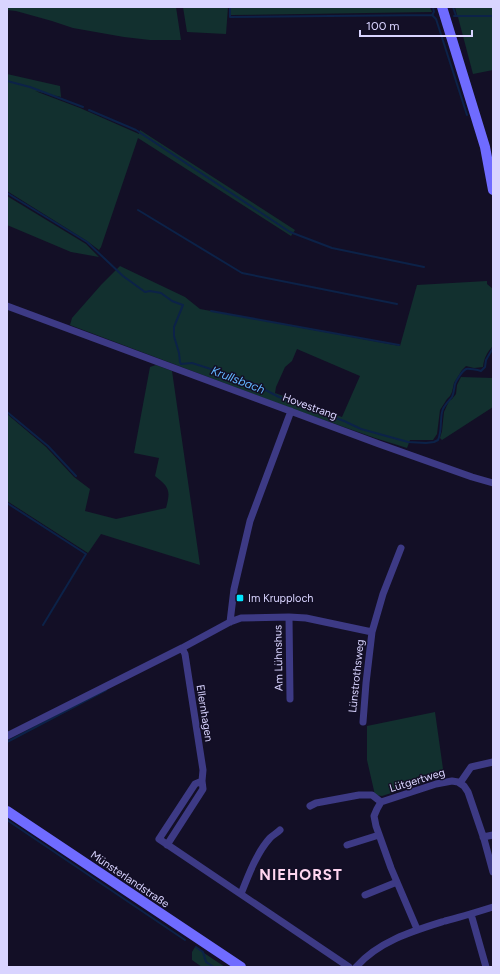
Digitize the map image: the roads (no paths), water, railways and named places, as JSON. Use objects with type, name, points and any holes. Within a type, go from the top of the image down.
[{"type":"main road","points":[[442,7],[485,147],[493,190]]},
{"type":"main road","name":"Münsterlandstraße","points":[[7,811],[241,967]]},
{"type":"street","name":"Hovestrang","points":[[7,306],[472,477],[493,483]]},
{"type":"street","points":[[7,736],[182,648],[230,622],[234,589],[250,521],[291,411]]},
{"type":"street","name":"Lünstrothsweg","points":[[363,722],[372,632],[383,594],[401,548]]},
{"type":"street","name":"Am Lühnshus","points":[[289,617],[290,699]]},
{"type":"street","name":"Lünstrothsweg","points":[[230,622],[241,618],[306,618],[372,632]]},
{"type":"street","name":"Ellernhagen","points":[[182,648],[203,770],[202,782],[195,784],[159,839],[349,967]]},
{"type":"street","name":"Lütgertweg","points":[[460,783],[471,767],[493,762]]},
{"type":"street","name":"Lütgertweg","points":[[418,929],[397,882],[376,826],[374,816],[381,802],[436,784],[452,781],[460,783],[468,792],[493,872]]},
{"type":"street","name":"Lütgertweg","points":[[310,806],[359,795],[372,795],[381,802]]},
{"type":"street","points":[[241,894],[263,848],[270,838],[280,830]]},
{"type":"street","points":[[483,837],[493,834]]},
{"type":"street","points":[[347,845],[379,835]]},
{"type":"street","points":[[365,895],[397,882]]},
{"type":"street","points":[[356,967],[374,950],[394,939],[418,929],[493,907]]},
{"type":"street","points":[[471,914],[486,967]]},
{"type":"waterway","points":[[230,7],[230,17],[433,15]]},
{"type":"waterway","points":[[433,7],[434,12],[432,15],[436,19],[467,115]]},
{"type":"waterway","points":[[453,7],[456,16]]},
{"type":"waterway","points":[[454,16],[493,16]]},
{"type":"waterway","points":[[7,81],[30,87],[83,107]]},
{"type":"waterway","points":[[89,110],[136,130],[290,232],[332,248],[424,267]]},
{"type":"waterway","name":"Krullsbach","points":[[7,193],[87,242],[123,276],[145,292],[150,291],[161,293],[172,301],[183,305],[174,327],[174,336],[181,364],[192,363],[248,381],[279,397],[344,421],[361,429],[408,442],[426,443],[438,440],[441,416],[446,404],[452,397],[458,378],[466,369],[481,371],[485,367],[486,360],[493,348]]},
{"type":"waterway","points":[[138,210],[242,273],[397,304]]},
{"type":"waterway","points":[[211,311],[399,345]]},
{"type":"waterway","points":[[7,412],[48,446],[76,476]]},
{"type":"waterway","points":[[7,503],[86,554],[43,625]]},
{"type":"waterway","points":[[7,742],[106,690]]},
{"type":"waterway","points":[[7,820],[185,940]]},
{"type":"waterway","points":[[196,947],[203,952],[206,962],[214,967]]},
{"type":"place","name":"Im Krupploch","points":[[240,598]]},
{"type":"district","name":"NIEHORST","points":[[301,875]]}]
